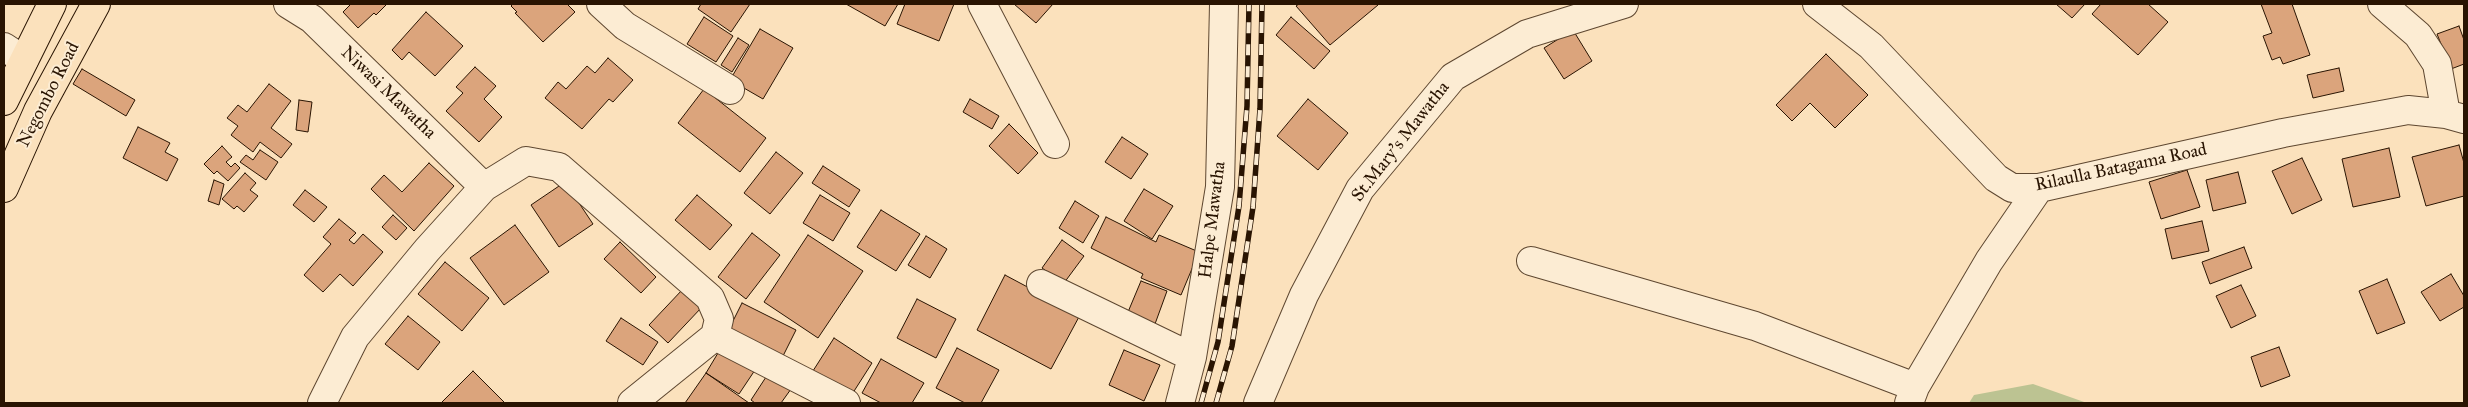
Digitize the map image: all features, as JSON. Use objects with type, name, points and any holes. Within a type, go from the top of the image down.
[{"type":"highway","points":[[4,101],[14,53],[52,4]]},
{"type":"highway","name":"Negombo Road","points":[[4,188],[38,111],[96,4]]},
{"type":"street","name":"Niwasi Mawatha","points":[[288,4],[312,19],[484,187]]},
{"type":"street","points":[[601,4],[625,26],[730,90]]},
{"type":"street","points":[[982,4],[1055,144]]},
{"type":"street","name":"Halpe Mawatha","points":[[1180,403],[1192,357],[1220,187],[1224,4]]},
{"type":"street","name":"St.Mary's Mawatha","points":[[1258,403],[1304,295],[1360,189],[1453,77],[1527,34],[1624,4]]},
{"type":"street","name":"Rilaulla Batagama Road","points":[[1817,4],[1871,46],[1996,178],[2012,188],[2039,188],[2283,133],[2408,110],[2455,117]]},
{"type":"street","points":[[2382,4],[2418,35],[2437,64],[2455,117]]},
{"type":"street","points":[[322,403],[355,337],[427,250],[484,187],[526,161],[559,167],[710,298],[719,320],[715,336],[640,401]]},
{"type":"street","points":[[1531,261],[1755,326],[1912,395],[1989,261],[2039,188]]},
{"type":"street","points":[[1041,284],[1192,357]]},
{"type":"street","points":[[715,336],[846,403]]},
{"type":"green space","points":[[2033,384],[2087,403],[1969,403],[1974,395]]},
{"type":"building","points":[[351,4],[387,4],[358,28],[343,12]]},
{"type":"building","points":[[513,4],[567,4],[575,12],[543,42],[515,13],[517,12],[511,6]]},
{"type":"building","points":[[701,4],[750,4],[731,32],[698,9]]},
{"type":"building","points":[[846,4],[898,4],[885,26]]},
{"type":"building","points":[[905,4],[954,4],[939,41],[897,24]]},
{"type":"building","points":[[1014,4],[1053,4],[1036,23]]},
{"type":"building","points":[[1299,4],[1378,5],[1330,45],[1296,6]]},
{"type":"building","points":[[2056,4],[2085,4],[2072,18]]},
{"type":"building","points":[[2101,4],[2148,4],[2168,22],[2138,55],[2092,14]]},
{"type":"building","points":[[2261,4],[2292,4],[2310,55],[2283,64],[2280,57],[2272,60],[2263,36],[2272,33]]},
{"type":"building","points":[[426,12],[463,46],[435,76],[409,52],[402,60],[392,50]]},
{"type":"building","points":[[704,17],[733,36],[716,62],[687,44]]},
{"type":"building","points":[[1291,17],[1330,51],[1314,69],[1276,35]]},
{"type":"building","points":[[2459,26],[2464,40],[2464,64],[2451,69],[2437,34]]},
{"type":"building","points":[[760,29],[793,48],[763,99],[730,80]]},
{"type":"building","points":[[1573,30],[1592,61],[1564,79],[1544,48]]},
{"type":"building","points":[[738,38],[749,45],[732,72],[721,65]]},
{"type":"building","points":[[1826,54],[1868,95],[1835,128],[1810,103],[1792,121],[1776,105]]},
{"type":"building","points":[[608,58],[633,80],[613,102],[609,99],[582,129],[545,98],[558,82],[566,89],[587,66],[595,73]]},
{"type":"building","points":[[475,67],[496,86],[484,99],[502,117],[479,142],[446,111],[463,93],[456,87]]},
{"type":"building","points":[[2339,68],[2344,91],[2313,98],[2307,75]]},
{"type":"building","points":[[82,69],[135,100],[126,116],[73,84]]},
{"type":"building","points":[[269,84],[291,101],[271,128],[292,144],[281,158],[260,142],[253,152],[231,135],[238,126],[227,118],[238,105],[247,112]]},
{"type":"building","points":[[704,89],[766,138],[740,172],[678,123]]},
{"type":"building","points":[[970,99],[999,116],[992,129],[963,112]]},
{"type":"building","points":[[1308,99],[1348,133],[1318,170],[1277,136]]},
{"type":"building","points":[[299,100],[312,102],[308,132],[296,130]]},
{"type":"building","points":[[1009,124],[1038,153],[1018,174],[989,146]]},
{"type":"building","points":[[138,127],[170,143],[165,152],[178,159],[167,181],[123,158]]},
{"type":"building","points":[[1122,137],[1148,154],[1131,179],[1105,162]]},
{"type":"building","points":[[2459,145],[2464,163],[2464,196],[2426,206],[2412,157]]},
{"type":"building","points":[[222,146],[232,157],[226,162],[231,167],[235,163],[240,168],[228,181],[217,171],[214,174],[204,164]]},
{"type":"building","points":[[2389,148],[2400,197],[2353,207],[2342,159]]},
{"type":"building","points":[[260,150],[278,162],[266,180],[240,162],[246,155],[253,160]]},
{"type":"building","points":[[776,152],[803,173],[770,214],[744,193]]},
{"type":"building","points":[[2302,158],[2322,200],[2292,214],[2272,171]]},
{"type":"building","points":[[429,163],[454,186],[414,231],[371,189],[384,175],[402,192]]},
{"type":"building","points":[[823,166],[860,190],[849,207],[812,183]]},
{"type":"building","points":[[2187,170],[2200,207],[2161,219],[2149,182]]},
{"type":"building","points":[[2238,172],[2246,203],[2213,211],[2206,180]]},
{"type":"building","points":[[245,173],[256,183],[250,190],[258,196],[244,212],[237,206],[234,209],[222,199]]},
{"type":"building","points":[[214,180],[224,184],[219,205],[208,201]]},
{"type":"building","points":[[565,182],[593,224],[559,247],[531,205]]},
{"type":"building","points":[[1144,189],[1173,206],[1152,239],[1124,221]]},
{"type":"building","points":[[305,190],[327,207],[314,222],[293,205]]},
{"type":"building","points":[[697,195],[732,225],[710,250],[675,220]]},
{"type":"building","points":[[820,195],[850,213],[833,241],[803,223]]},
{"type":"building","points":[[1075,201],[1099,216],[1083,243],[1059,228]]},
{"type":"building","points":[[881,210],[920,234],[896,271],[857,247]]},
{"type":"building","points":[[393,215],[407,228],[396,240],[382,227]]},
{"type":"building","points":[[1106,217],[1156,242],[1159,235],[1199,252],[1181,295],[1141,278],[1143,274],[1091,248]]},
{"type":"building","points":[[339,219],[356,233],[349,240],[354,244],[363,234],[383,252],[353,286],[340,274],[323,292],[304,275],[331,244],[323,237]]},
{"type":"building","points":[[2202,221],[2209,251],[2172,259],[2165,229]]},
{"type":"building","points":[[515,225],[549,272],[504,305],[470,258]]},
{"type":"building","points":[[752,233],[780,255],[746,299],[718,277]]},
{"type":"building","points":[[808,235],[863,271],[818,338],[764,302]]},
{"type":"building","points":[[926,236],[947,249],[930,278],[908,265]]},
{"type":"building","points":[[1062,240],[1084,256],[1064,283],[1042,268]]},
{"type":"building","points":[[620,242],[656,277],[641,293],[604,259]]},
{"type":"building","points":[[2244,247],[2252,268],[2210,284],[2202,262]]},
{"type":"building","points":[[445,262],[489,298],[462,331],[418,294]]},
{"type":"building","points":[[2451,274],[2464,296],[2464,307],[2440,321],[2421,292]]},
{"type":"building","points":[[1005,275],[1080,315],[1051,369],[977,330]]},
{"type":"building","points":[[2387,279],[2405,323],[2377,334],[2359,291]]},
{"type":"building","points":[[1141,281],[1167,291],[1155,324],[1128,312]]},
{"type":"building","points":[[2241,285],[2256,316],[2231,328],[2216,296]]},
{"type":"building","points":[[683,289],[702,307],[668,343],[649,325]]},
{"type":"building","points":[[917,299],[956,319],[936,358],[897,338]]},
{"type":"building","points":[[742,303],[796,330],[781,360],[727,333]]},
{"type":"building","points":[[408,316],[440,342],[418,370],[385,344]]},
{"type":"building","points":[[621,318],[658,342],[643,365],[606,341]]},
{"type":"building","points":[[834,338],[872,363],[849,399],[811,374]]},
{"type":"building","points":[[2279,347],[2290,376],[2261,387],[2251,357]]},
{"type":"building","points":[[721,348],[755,370],[739,394],[706,373]]},
{"type":"building","points":[[957,348],[999,370],[981,403],[965,403],[936,388]]},
{"type":"building","points":[[1124,350],[1160,365],[1144,401],[1109,385]]},
{"type":"building","points":[[881,359],[924,383],[912,403],[881,403],[862,393]]},
{"type":"building","points":[[473,371],[505,403],[441,403]]},
{"type":"building","points":[[706,373],[749,403],[685,403]]},
{"type":"building","points":[[768,374],[791,389],[781,403],[755,403],[751,400]]},
{"type":"railway","points":[[1201,403],[1218,342],[1239,206],[1247,106],[1249,4]]},
{"type":"railway","points":[[1216,403],[1232,346],[1253,207],[1260,109],[1262,4]]}]
